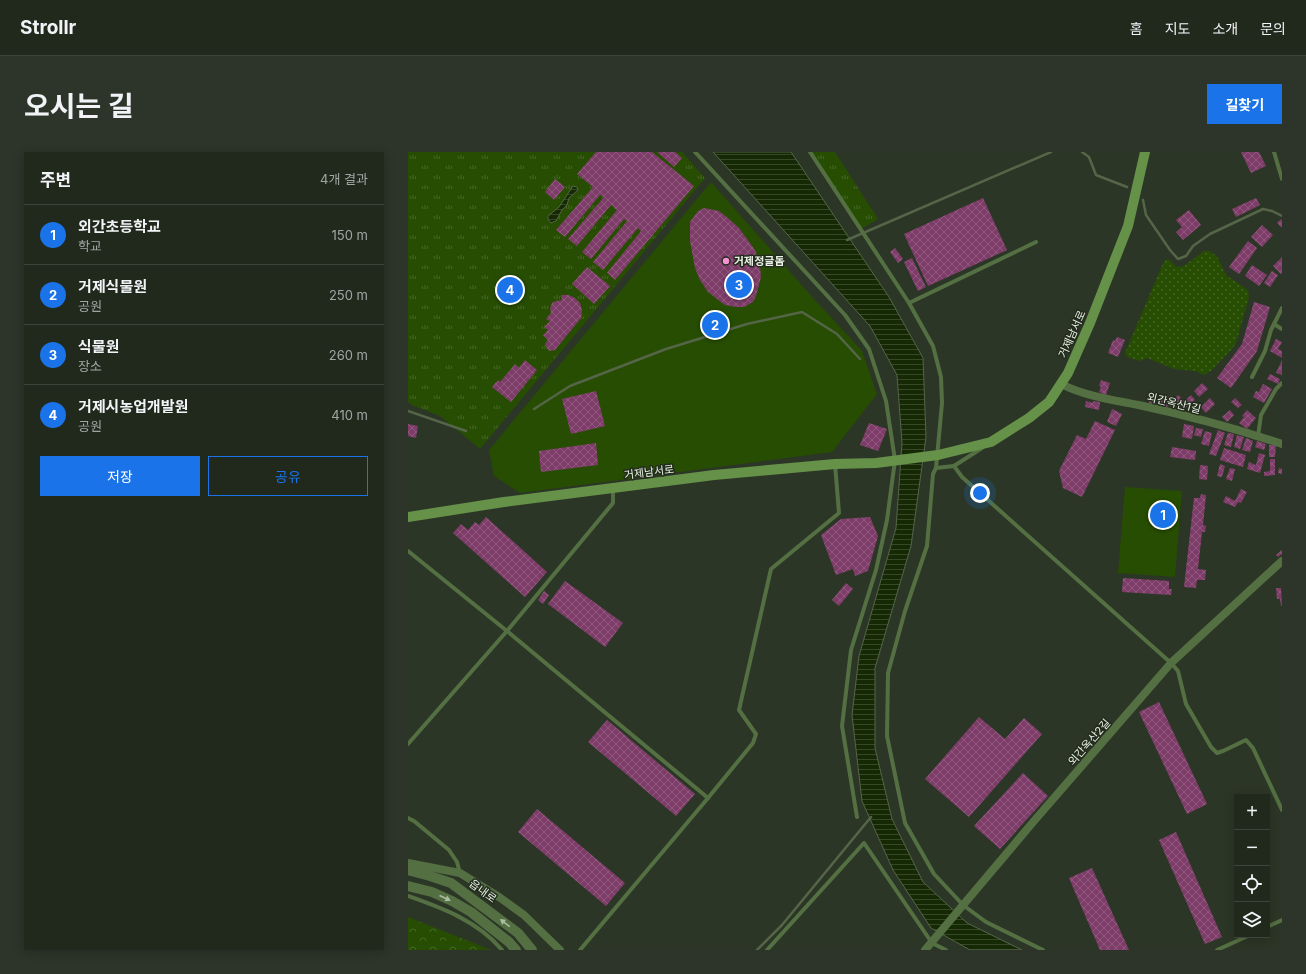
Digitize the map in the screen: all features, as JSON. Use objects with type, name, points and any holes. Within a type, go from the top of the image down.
[{"type":"main road","name":"거제남서로","points":[[408,517],[499,503],[714,476],[835,464],[876,463],[938,455],[991,442],[1029,418],[1049,402],[1068,373],[1090,323],[1128,226],[1145,152]]},
{"type":"street","name":"외간옥산1길","points":[[1061,384],[1083,393],[1188,417],[1282,444]]},
{"type":"street","name":"외간옥산2길","points":[[925,950],[1171,663],[1282,561]]},
{"type":"street","points":[[408,863],[460,873],[499,896],[524,915],[560,950]]},
{"type":"street","name":"읍내로","points":[[408,870],[451,883],[518,933],[532,950]]},
{"type":"street","points":[[408,886],[432,892],[471,912],[509,942],[516,950]]},
{"type":"lane","points":[[695,152],[845,315],[869,349],[886,401],[895,460],[887,520],[876,570],[851,650],[842,726],[857,817]]},
{"type":"lane","points":[[810,152],[909,303],[933,346],[941,377],[942,403],[938,455],[936,468],[933,474],[927,546],[905,611],[888,673],[887,736],[905,823],[934,874],[963,905],[986,922],[1043,950]]},
{"type":"lane","points":[[1274,152],[1282,179]]},
{"type":"lane","points":[[909,303],[1036,242]]},
{"type":"lane","points":[[1252,377],[1265,351],[1274,324],[1282,308]]},
{"type":"lane","points":[[1274,324],[1282,329]]},
{"type":"lane","points":[[1258,436],[1261,415],[1276,389],[1282,383]]},
{"type":"lane","points":[[936,468],[954,466],[991,442]]},
{"type":"lane","points":[[580,950],[753,743],[756,734],[739,710],[771,569],[839,513],[835,464]]},
{"type":"lane","points":[[954,466],[962,478],[1171,663],[1178,671],[1186,704],[1211,747],[1217,753],[1246,740],[1253,748],[1282,810]]},
{"type":"lane","points":[[408,744],[507,631],[613,503],[613,489]]},
{"type":"lane","points":[[408,551],[708,798]]},
{"type":"lane","points":[[408,818],[414,821],[449,850],[457,862],[460,873]]},
{"type":"lane","points":[[767,950],[864,843],[932,943],[946,950]]},
{"type":"lane","points":[[408,896],[439,907],[470,923],[502,950]]},
{"type":"lane","points":[[1270,926],[1282,920]]},
{"type":"lane","points":[[1217,950],[1243,938]]},
{"type":"green space","points":[[408,152],[682,152],[705,178],[480,449],[440,416],[408,402]]},
{"type":"green space","points":[[810,152],[835,152],[878,219],[861,229]]},
{"type":"green space","points":[[711,182],[862,351],[877,394],[832,452],[520,493],[494,476],[489,450]]},
{"type":"green space","points":[[1204,251],[1209,251],[1217,256],[1226,275],[1248,290],[1249,297],[1237,340],[1233,348],[1211,371],[1203,375],[1196,371],[1174,369],[1147,358],[1140,361],[1127,357],[1125,353],[1164,261],[1168,259],[1177,267],[1184,266]]},
{"type":"green space","points":[[1125,487],[1182,491],[1175,577],[1118,573]]},
{"type":"green space","points":[[408,917],[491,950],[408,950]]},
{"type":"shaded area","points":[[713,152],[791,152],[889,297],[923,358],[926,437],[911,546],[875,668],[875,748],[892,819],[923,882],[967,923],[1022,950],[970,950],[931,928],[893,870],[862,801],[852,715],[859,656],[896,528],[902,443],[897,375],[870,326]]},
{"type":"shaded area","points":[[573,186],[577,187],[578,190],[569,198],[567,205],[562,210],[556,221],[551,223],[548,216],[559,207]]},
{"type":"building","points":[[596,152],[652,152],[694,186],[615,280],[607,273],[641,231],[638,228],[603,270],[593,262],[627,221],[624,219],[591,259],[582,252],[617,210],[611,205],[577,246],[568,239],[604,197],[600,195],[565,237],[556,230],[593,187],[577,174]]},
{"type":"building","points":[[657,152],[675,152],[682,158],[674,167]]},
{"type":"building","points":[[1241,152],[1259,152],[1266,166],[1251,173]]},
{"type":"building","points":[[555,179],[565,187],[554,200],[545,192]]},
{"type":"building","points":[[983,198],[1007,250],[928,286],[904,234]]},
{"type":"building","points":[[1256,198],[1260,205],[1236,217],[1232,209]]},
{"type":"building","name":"거제정글돔","points":[[704,208],[719,211],[728,218],[739,228],[755,250],[760,266],[761,277],[753,302],[744,307],[725,305],[708,292],[700,280],[695,268],[690,241],[690,222],[698,211]]},
{"type":"building","points":[[1189,210],[1201,225],[1183,240],[1176,232],[1182,227],[1176,220]]},
{"type":"building","points":[[1281,219],[1282,221],[1282,228],[1277,223]]},
{"type":"building","points":[[1262,225],[1273,235],[1262,247],[1251,237]]},
{"type":"building","points":[[1248,241],[1257,248],[1239,274],[1229,267]]},
{"type":"building","points":[[895,248],[903,259],[898,263],[890,252]]},
{"type":"building","points":[[1282,257],[1282,273],[1281,274],[1273,266]]},
{"type":"building","points":[[912,258],[926,287],[918,291],[904,262]]},
{"type":"building","points":[[1252,265],[1267,275],[1259,286],[1245,276]]},
{"type":"building","points":[[587,267],[610,286],[594,304],[572,284]]},
{"type":"building","points":[[1272,271],[1278,275],[1270,287],[1264,283]]},
{"type":"building","points":[[561,295],[568,295],[575,298],[580,303],[582,310],[581,318],[555,350],[549,351],[545,344],[548,340],[543,335],[548,330],[544,327],[550,321],[546,319],[551,313],[550,308],[552,303],[562,300]]},
{"type":"building","points":[[1254,302],[1270,307],[1257,351],[1231,388],[1217,378],[1242,344]]},
{"type":"building","points":[[1117,337],[1125,340],[1118,357],[1108,353],[1113,340],[1115,341]]},
{"type":"building","points":[[1276,339],[1282,342],[1278,349],[1282,351],[1282,358],[1270,351]]},
{"type":"building","points":[[525,360],[537,370],[511,402],[492,387],[498,380],[500,382],[515,364],[519,368]]},
{"type":"building","points":[[1282,360],[1282,375],[1276,373]]},
{"type":"building","points":[[1270,374],[1280,379],[1278,384],[1267,379]]},
{"type":"building","points":[[1101,380],[1110,383],[1106,395],[1099,392]]},
{"type":"building","points":[[1202,383],[1208,389],[1199,397],[1194,391]]},
{"type":"building","points":[[1263,384],[1272,389],[1264,403],[1253,397],[1256,391],[1259,392]]},
{"type":"building","points":[[596,391],[605,426],[571,434],[562,399]]},
{"type":"building","points":[[1178,395],[1184,401],[1191,395],[1195,400],[1182,411],[1173,400]]},
{"type":"building","points":[[1154,396],[1157,396],[1155,405],[1149,403],[1149,401],[1153,402]]},
{"type":"building","points":[[1162,396],[1170,397],[1168,407],[1160,405]]},
{"type":"building","points":[[1210,398],[1215,404],[1206,413],[1201,407]]},
{"type":"building","points":[[1235,398],[1242,405],[1238,408],[1231,402]]},
{"type":"building","points":[[1086,401],[1093,403],[1093,401],[1100,402],[1099,410],[1085,407]]},
{"type":"building","points":[[1112,409],[1122,414],[1116,426],[1107,422]]},
{"type":"building","points":[[1230,410],[1234,415],[1227,422],[1222,417]]},
{"type":"building","points":[[1247,410],[1256,418],[1247,429],[1239,423]]},
{"type":"building","points":[[1095,421],[1115,430],[1082,497],[1063,488],[1059,471],[1077,435],[1086,439]]},
{"type":"building","points":[[869,423],[887,429],[878,451],[860,445]]},
{"type":"building","points":[[408,424],[418,426],[416,438],[408,436]]},
{"type":"building","points":[[1184,424],[1194,426],[1192,439],[1182,437]]},
{"type":"building","points":[[1196,428],[1203,429],[1201,437],[1194,435]]},
{"type":"building","points":[[1218,430],[1225,433],[1216,456],[1209,454]]},
{"type":"building","points":[[1205,431],[1212,433],[1209,446],[1201,444]]},
{"type":"building","points":[[1228,433],[1234,434],[1231,447],[1224,445]]},
{"type":"building","points":[[1237,435],[1244,437],[1240,449],[1234,447]]},
{"type":"building","points":[[1246,438],[1253,441],[1250,452],[1242,450]]},
{"type":"building","points":[[1257,441],[1266,444],[1264,450],[1255,447]]},
{"type":"building","points":[[596,443],[598,465],[541,472],[539,451]]},
{"type":"building","points":[[1269,445],[1276,445],[1275,457],[1269,457]]},
{"type":"building","points":[[1172,447],[1196,451],[1195,460],[1170,457]]},
{"type":"building","points":[[1224,448],[1246,455],[1243,467],[1220,460]]},
{"type":"building","points":[[1259,453],[1265,455],[1260,473],[1247,469],[1249,462],[1256,465]]},
{"type":"building","points":[[1270,459],[1275,459],[1275,475],[1264,476],[1264,472],[1270,471]]},
{"type":"building","points":[[1220,464],[1225,466],[1222,477],[1217,476]]},
{"type":"building","points":[[1200,465],[1208,466],[1207,480],[1199,479]]},
{"type":"building","points":[[1230,468],[1235,469],[1232,481],[1226,479]]},
{"type":"building","points":[[1279,468],[1282,469],[1282,474],[1278,473]]},
{"type":"building","points":[[1241,489],[1247,492],[1241,503],[1238,502],[1235,507],[1223,502],[1226,496],[1235,501]]},
{"type":"building","points":[[1201,494],[1206,495],[1203,525],[1206,526],[1205,532],[1202,532],[1198,569],[1206,570],[1205,580],[1197,580],[1196,588],[1184,587],[1194,498],[1200,498]]},
{"type":"building","points":[[486,517],[547,572],[525,597],[453,533],[461,524],[468,530],[475,522],[479,525]]},
{"type":"building","points":[[870,517],[878,536],[868,571],[855,576],[853,569],[836,575],[821,535],[841,519]]},
{"type":"building","points":[[1282,550],[1282,554],[1278,557],[1276,555]]},
{"type":"building","points":[[1123,578],[1169,581],[1169,589],[1172,589],[1171,595],[1122,592]]},
{"type":"building","points":[[565,581],[623,623],[605,647],[548,604]]},
{"type":"building","points":[[846,583],[853,589],[839,606],[832,600]]},
{"type":"building","points":[[1276,588],[1281,588],[1282,606],[1280,599],[1277,599]]},
{"type":"building","points":[[544,591],[549,595],[543,604],[538,600]]},
{"type":"building","points":[[1159,702],[1207,804],[1187,814],[1139,712]]},
{"type":"building","points":[[979,717],[1005,739],[1024,718],[1042,734],[969,817],[925,779]]},
{"type":"building","points":[[607,720],[695,794],[676,816],[588,742]]},
{"type":"building","points":[[1023,773],[1048,796],[1000,849],[974,826]]},
{"type":"building","points":[[537,809],[625,883],[606,906],[518,832]]},
{"type":"building","points":[[1176,832],[1222,937],[1205,944],[1159,840]]},
{"type":"building","points":[[1092,868],[1129,950],[1100,950],[1069,878]]},
{"type":"waterway","points":[[847,240],[1051,152]]},
{"type":"waterway","points":[[1082,152],[1089,157],[1096,175],[1127,187]]},
{"type":"waterway","points":[[1143,200],[1146,215],[1178,259],[1186,256],[1193,246],[1210,234],[1263,209],[1272,211],[1282,216]]},
{"type":"waterway","points":[[534,409],[570,386],[666,349],[747,324],[802,312],[837,334],[860,359]]},
{"type":"waterway","points":[[408,411],[466,431]]},
{"type":"waterway","points":[[757,950],[782,925],[871,817]]},
{"type":"place","name":"거제정글돔","points":[[726,261]]},
{"type":"place","name":"식물원","points":[[739,285]]},
{"type":"place","name":"거제시농업개발원","points":[[510,290]]},
{"type":"place","name":"거제식물원","points":[[715,325]]},
{"type":"place","name":"외간초등학교","points":[[1163,515]]}]
